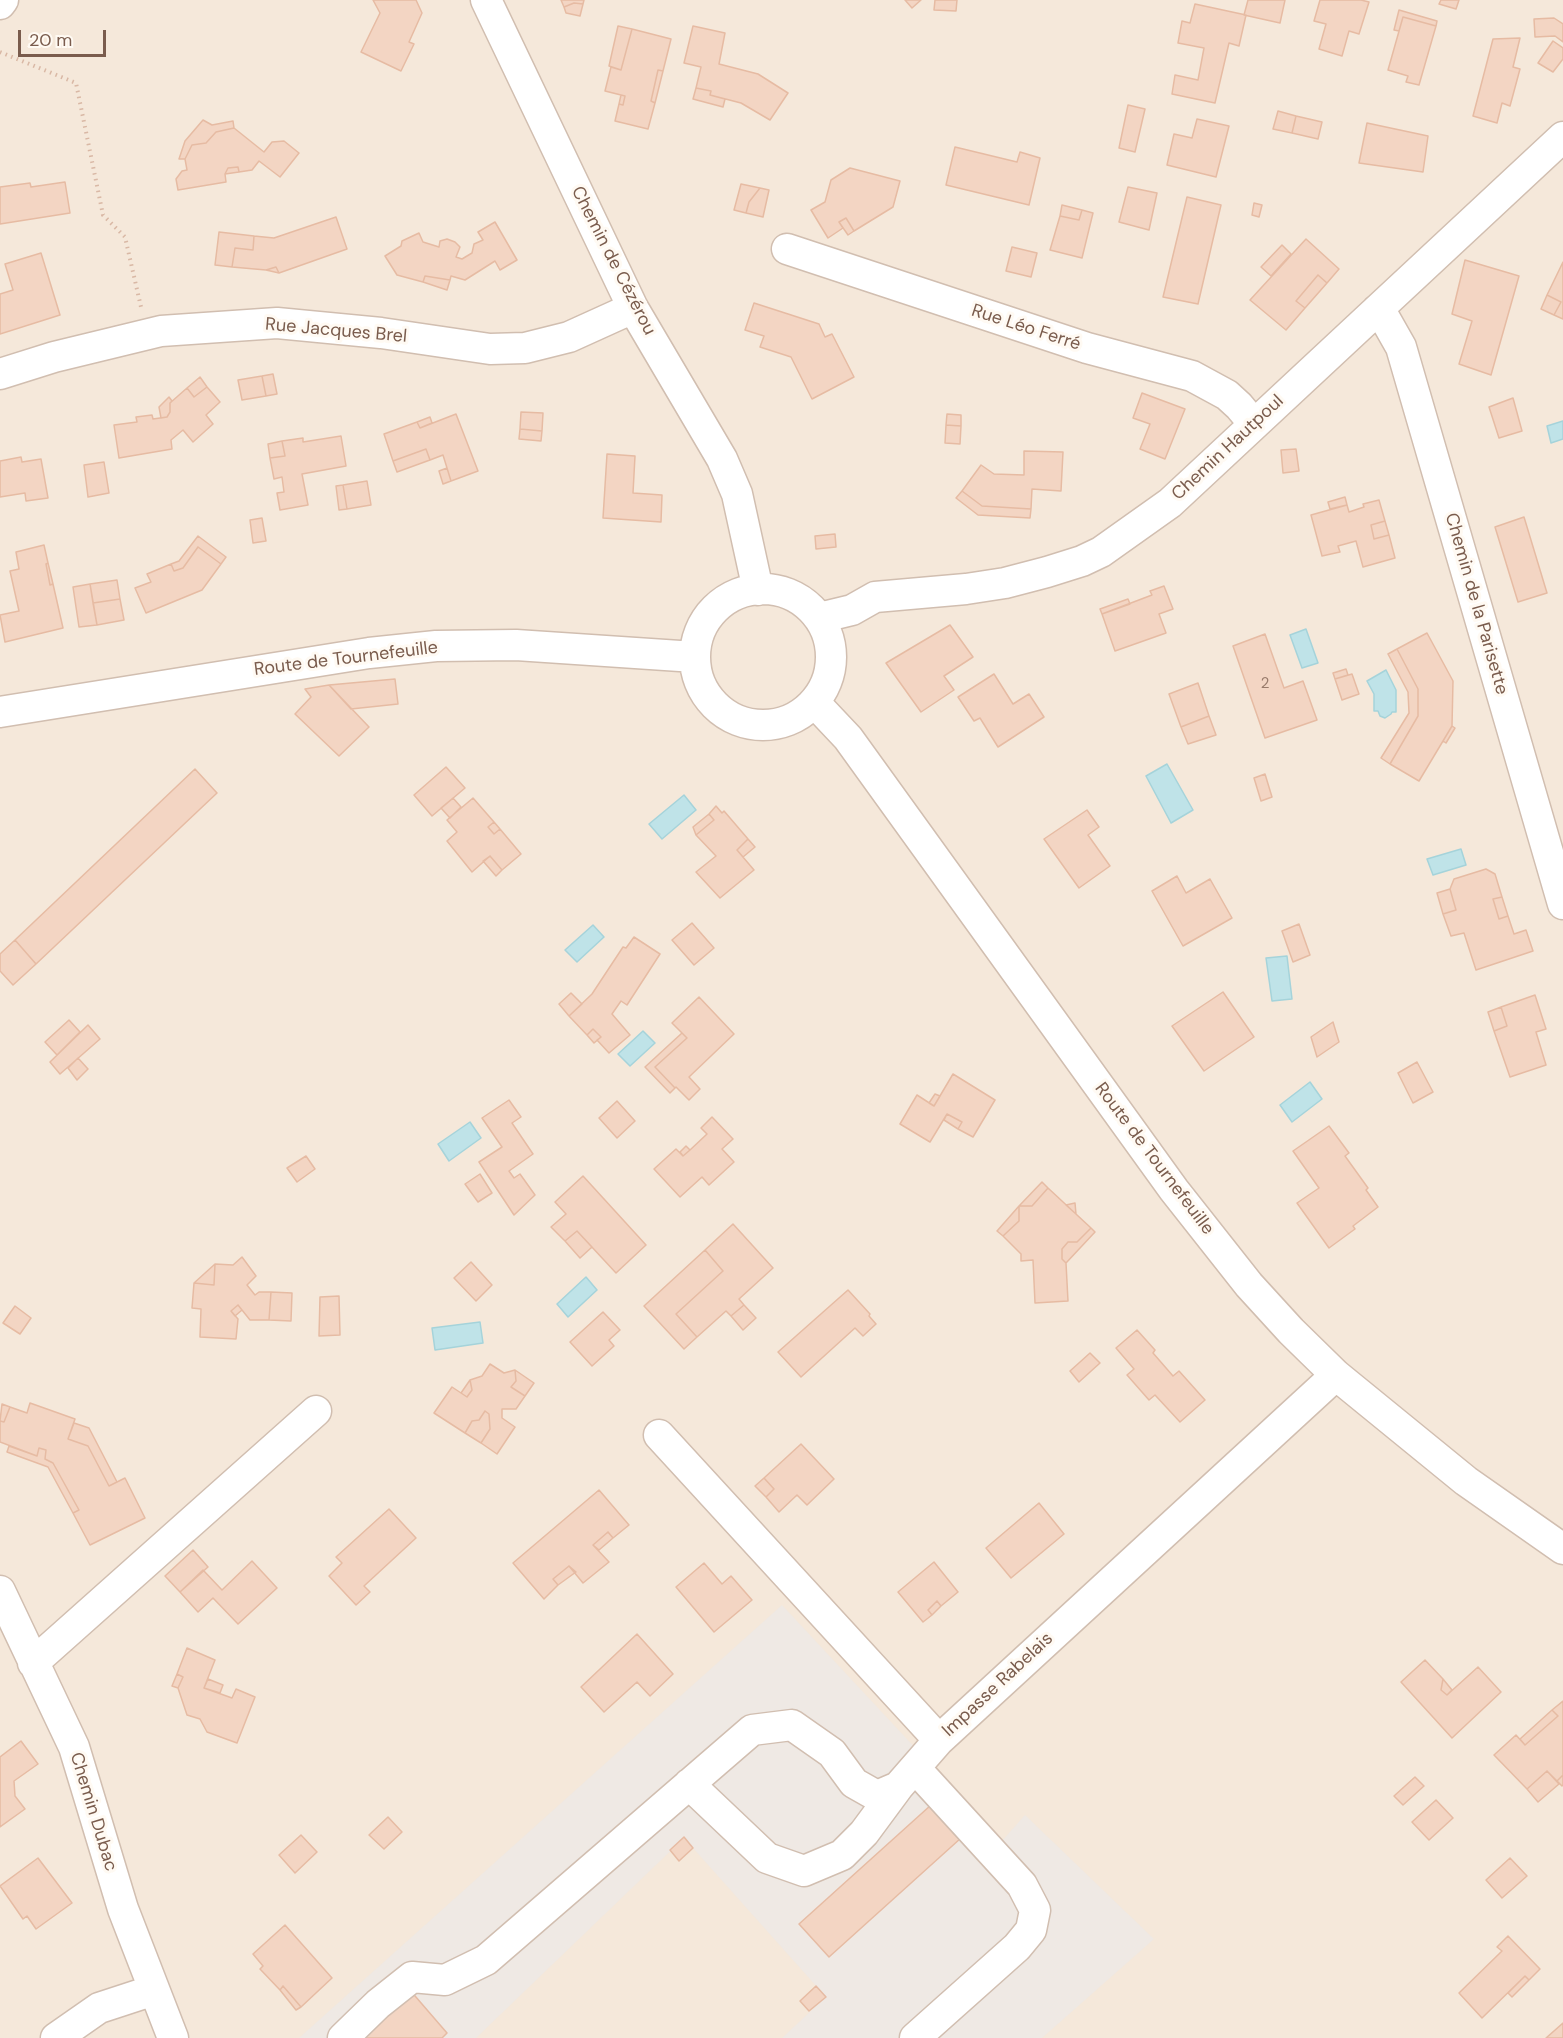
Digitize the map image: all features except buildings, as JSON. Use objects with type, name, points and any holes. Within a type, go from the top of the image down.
[{"type":"street","points":[[0,4],[3,0]]},
{"type":"street","name":"Chemin de Cézérou","points":[[486,0],[633,308],[722,459],[736,494],[758,590]]},
{"type":"street","name":"Chemin Hautpoul","points":[[819,618],[852,610],[875,597],[926,594],[1005,583],[1082,561],[1101,552],[1155,515],[1563,137]]},
{"type":"street","name":"Rue Léo Ferré","points":[[787,249],[1087,348],[1192,376],[1227,395],[1254,424]]},
{"type":"street","name":"Rue Jacques Brel","points":[[0,374],[54,357],[161,331],[277,323],[381,333],[490,349],[525,348],[568,337],[633,308]]},
{"type":"street","name":"Chemin de la Parisette","points":[[1377,310],[1384,317],[1401,347],[1563,902]]},
{"type":"street","points":[[769,589],[791,594],[819,618],[828,635],[831,656],[828,678],[814,702],[792,718],[773,724],[760,725],[736,720],[724,713],[705,693],[698,676],[695,657],[697,640],[704,622],[714,609],[734,595],[746,591],[769,589]]},
{"type":"street","name":"Route de Tournefeuille","points":[[0,712],[358,655],[436,646],[528,645],[695,657]]},
{"type":"street","name":"Route de Tournefeuille","points":[[814,702],[848,738],[1174,1190],[1249,1284],[1291,1331],[1336,1375],[1466,1481],[1563,1549]]},
{"type":"street","name":"Impasse Rabelais","points":[[659,1435],[939,1740],[1336,1375]]},
{"type":"street","points":[[33,1663],[316,1411]]},
{"type":"street","name":"Chemin Dubac","points":[[0,1591],[74,1747],[123,1909],[173,2038]]},
{"type":"street","points":[[343,2038],[378,2004],[412,1977],[445,1980],[486,1959],[752,1730],[792,1725],[832,1753],[854,1783],[876,1796],[907,1778]]},
{"type":"street","points":[[689,1784],[767,1858],[804,1871],[842,1855],[864,1833],[939,1740]]},
{"type":"street","points":[[907,1778],[1022,1885],[1035,1910],[1031,1930],[1017,1947],[915,2038]]},
{"type":"street","points":[[56,2038],[99,2008],[154,1990]]},
{"type":"path","points":[[0,52],[76,83],[103,215],[125,237],[135,274],[146,335]]},
{"type":"shaded area","points":[[0,0],[1563,0],[1563,2038],[0,2038]]},
{"type":"shaded area","points":[[782,1605],[1002,1841],[1025,1815],[1154,1939],[1042,2038],[782,2038],[826,1997],[684,1838],[476,2038],[299,2038]]},
{"type":"water","points":[[1563,421],[1563,439],[1551,443],[1547,426]]},
{"type":"water","points":[[1306,629],[1318,663],[1302,668],[1290,635]]},
{"type":"water","points":[[1386,670],[1396,690],[1396,712],[1392,712],[1385,718],[1380,716],[1378,711],[1374,711],[1374,694],[1367,681]]},
{"type":"water","points":[[1167,764],[1193,810],[1171,823],[1146,776]]},
{"type":"water","points":[[684,795],[696,810],[662,839],[649,824]]},
{"type":"water","points":[[1461,849],[1466,865],[1433,875],[1427,859]]},
{"type":"water","points":[[593,925],[604,937],[577,962],[565,950]]},
{"type":"water","points":[[1287,956],[1292,999],[1272,1001],[1266,958]]},
{"type":"water","points":[[643,1031],[655,1043],[630,1066],[618,1054]]},
{"type":"water","points":[[1310,1082],[1322,1099],[1292,1122],[1280,1105]]},
{"type":"water","points":[[470,1122],[481,1138],[449,1161],[438,1144]]},
{"type":"water","points":[[586,1277],[597,1290],[568,1317],[557,1304]]},
{"type":"water","points":[[480,1322],[483,1343],[435,1350],[432,1328]]}]
